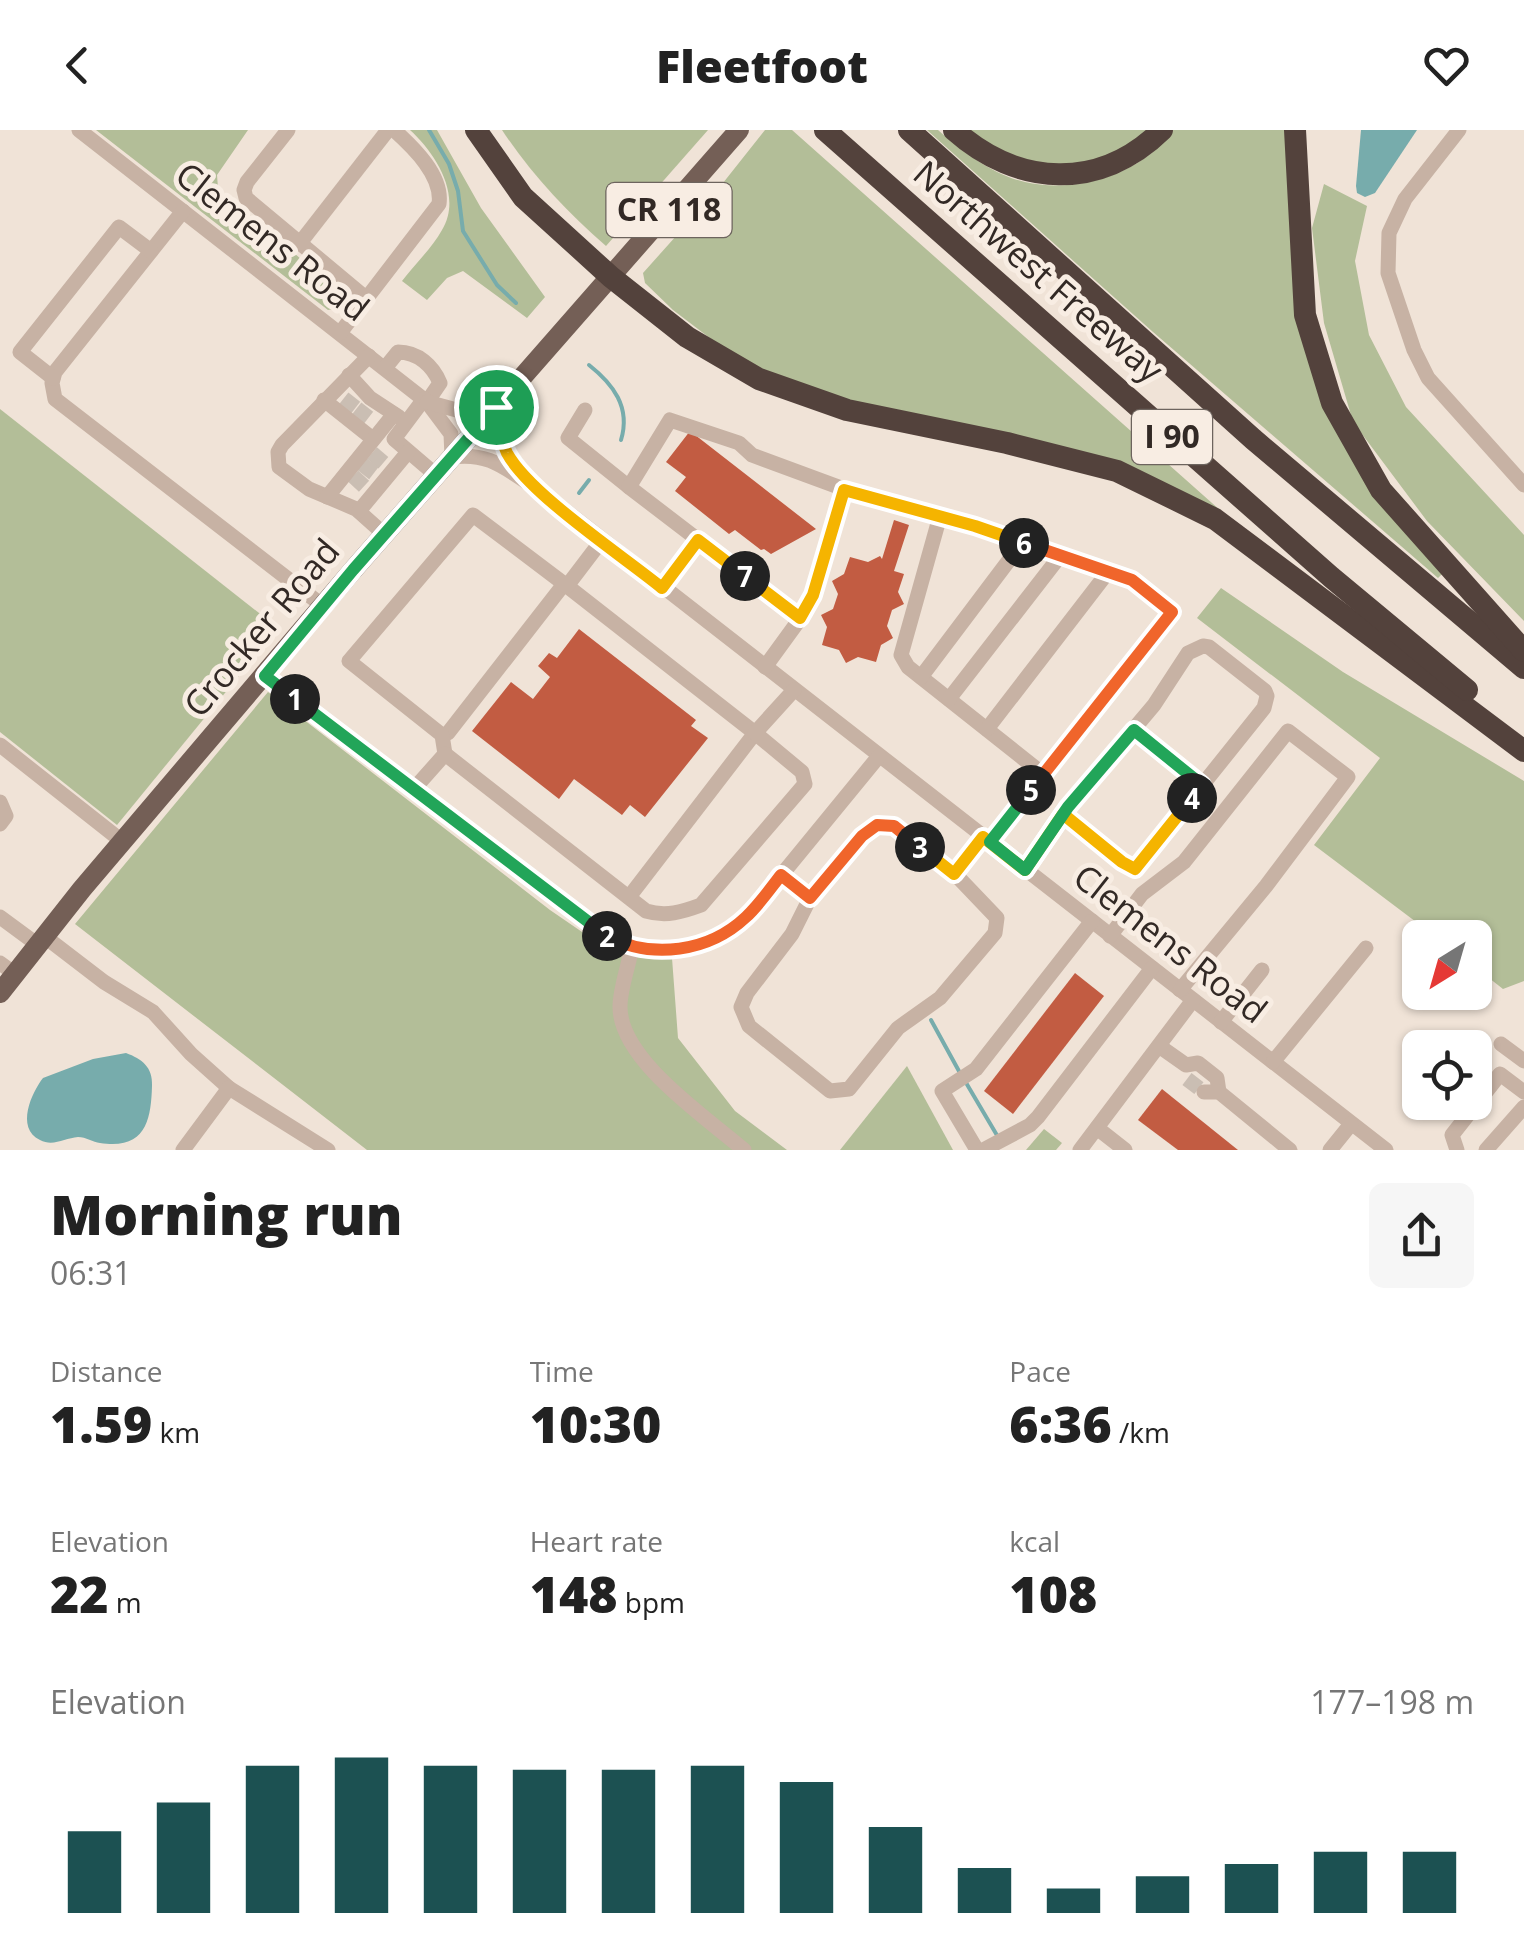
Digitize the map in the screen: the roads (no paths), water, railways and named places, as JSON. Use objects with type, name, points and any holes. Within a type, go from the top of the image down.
[{"type":"highway","points":[[476,130],[523,198],[611,277],[687,337],[759,379],[847,410],[1007,443],[1116,471],[1215,519],[1524,751]]},
{"type":"highway","name":"Northwest Freeway","points":[[825,130],[1331,577],[1524,738]]},
{"type":"highway","name":"Northwest Freeway","points":[[909,130],[1254,439],[1524,668]]},
{"type":"highway","points":[[954,130],[995,159],[1024,170],[1060,175],[1101,171],[1122,162],[1162,130]]},
{"type":"highway","points":[[1294,130],[1305,314],[1332,403],[1381,490],[1524,651]]},
{"type":"main road","name":"Crocker Road","points":[[0,993],[8,968],[41,940],[384,534],[733,137]]},
{"type":"street","name":"Clemens Road","points":[[80,130],[425,400],[450,434],[452,457],[474,454],[488,458],[539,490],[1386,1150]]},
{"type":"street","points":[[288,130],[244,190],[246,198],[367,299]]},
{"type":"street","points":[[300,243],[391,130],[436,179],[439,204],[340,333]]},
{"type":"street","points":[[1458,130],[1405,199],[1389,233],[1388,272],[1414,350],[1428,378],[1524,485]]},
{"type":"street","points":[[183,211],[54,372],[55,398],[323,606]]},
{"type":"street","points":[[53,378],[20,352],[118,226],[150,251]]},
{"type":"street","points":[[327,496],[400,417],[440,384],[435,370],[411,352],[398,352],[384,368]]},
{"type":"street","points":[[369,356],[278,452],[280,467],[308,489],[359,511],[384,534]]},
{"type":"street","points":[[349,375],[365,397],[400,417]]},
{"type":"street","points":[[324,400],[350,416],[367,453]]},
{"type":"street","name":"Clemens Road","points":[[425,400],[464,412],[496,407],[508,454],[539,490]]},
{"type":"street","points":[[585,410],[568,438],[800,618]]},
{"type":"street","points":[[628,487],[670,420],[739,443],[752,454],[844,490],[940,516],[1132,580],[1172,612],[1043,774],[954,874]]},
{"type":"street","points":[[367,453],[408,452],[436,476]]},
{"type":"street","points":[[359,511],[380,479],[408,452]]},
{"type":"street","points":[[764,667],[813,595],[844,490]]},
{"type":"street","points":[[473,515],[755,732],[802,772],[805,784],[701,905],[679,913],[657,914],[646,911],[444,754],[442,734],[349,661],[473,515]]},
{"type":"street","points":[[940,516],[902,655],[908,667],[1043,774]]},
{"type":"street","points":[[442,734],[448,733],[602,540]]},
{"type":"street","points":[[662,588],[698,540]]},
{"type":"street","points":[[921,677],[1022,542]]},
{"type":"street","points":[[949,699],[1060,556]]},
{"type":"street","points":[[986,729],[1108,572]]},
{"type":"street","points":[[1025,870],[1063,814],[1134,730],[1188,653],[1209,647],[1260,686],[1267,696],[1264,708],[1135,869],[1063,814]]},
{"type":"street","points":[[265,676],[598,932],[632,946],[666,950],[694,947],[724,935],[747,916],[880,756]]},
{"type":"street","points":[[629,898],[755,732],[794,690]]},
{"type":"street","points":[[1134,730],[1202,785]]},
{"type":"street","points":[[1110,936],[1142,894],[1184,862],[1288,732],[1348,777],[1266,886],[1180,990]]},
{"type":"street","points":[[0,744],[123,842]]},
{"type":"street","points":[[413,790],[444,754]]},
{"type":"street","points":[[0,802],[6,816],[0,824]]},
{"type":"street","points":[[877,825],[894,826],[954,874],[997,918],[995,933],[940,998],[898,1028],[849,1089],[830,1091],[749,1026],[742,1007],[747,993],[792,934],[810,898],[862,836],[877,825]]},
{"type":"street","points":[[781,875],[810,898]]},
{"type":"street","points":[[0,917],[153,1012],[229,1088],[328,1150]]},
{"type":"street","points":[[1092,921],[976,1068],[942,1091],[990,1145],[1038,1117],[1152,968]]},
{"type":"street","points":[[632,946],[620,1007],[627,1039],[642,1062],[744,1150]]},
{"type":"street","points":[[1273,1062],[1366,948]]},
{"type":"street","points":[[1221,1022],[1262,970]]},
{"type":"street","points":[[1080,1150],[1194,1000]]},
{"type":"street","points":[[1501,1044],[1524,1060]]},
{"type":"street","points":[[1159,1046],[1186,1072],[1198,1064],[1217,1078],[1211,1092],[1290,1150]]},
{"type":"street","points":[[1457,1150],[1452,1136],[1500,1074],[1524,1092]]},
{"type":"street","points":[[183,1150],[229,1088]]},
{"type":"street","points":[[1486,1150],[1524,1107]]},
{"type":"street","points":[[1330,1150],[1351,1124]]},
{"type":"street","points":[[1096,1128],[1125,1150]]},
{"type":"water","points":[[1361,130],[1417,130],[1375,193],[1365,197],[1357,193],[1356,186]]},
{"type":"water","points":[[126,1053],[145,1065],[152,1079],[147,1121],[136,1137],[115,1144],[78,1137],[50,1143],[32,1134],[28,1110],[43,1078],[93,1059]]},
{"type":"waterway","points":[[429,130],[449,164],[458,191],[463,231],[497,285],[516,303]]},
{"type":"waterway","points":[[589,365],[618,397],[624,417],[621,440]]},
{"type":"waterway","points":[[579,493],[589,480]]},
{"type":"waterway","points":[[931,1020],[960,1073]]},
{"type":"waterway","points":[[965,1081],[998,1137]]},
{"type":"tunnel","points":[[345,409],[356,395]]},
{"type":"tunnel","points":[[358,419],[369,405]]},
{"type":"tunnel","points":[[372,453],[386,465]]},
{"type":"tunnel","points":[[362,464],[376,475]]},
{"type":"tunnel","points":[[353,476],[366,488]]},
{"type":"tunnel","points":[[1187,1079],[1204,1092]]}]
